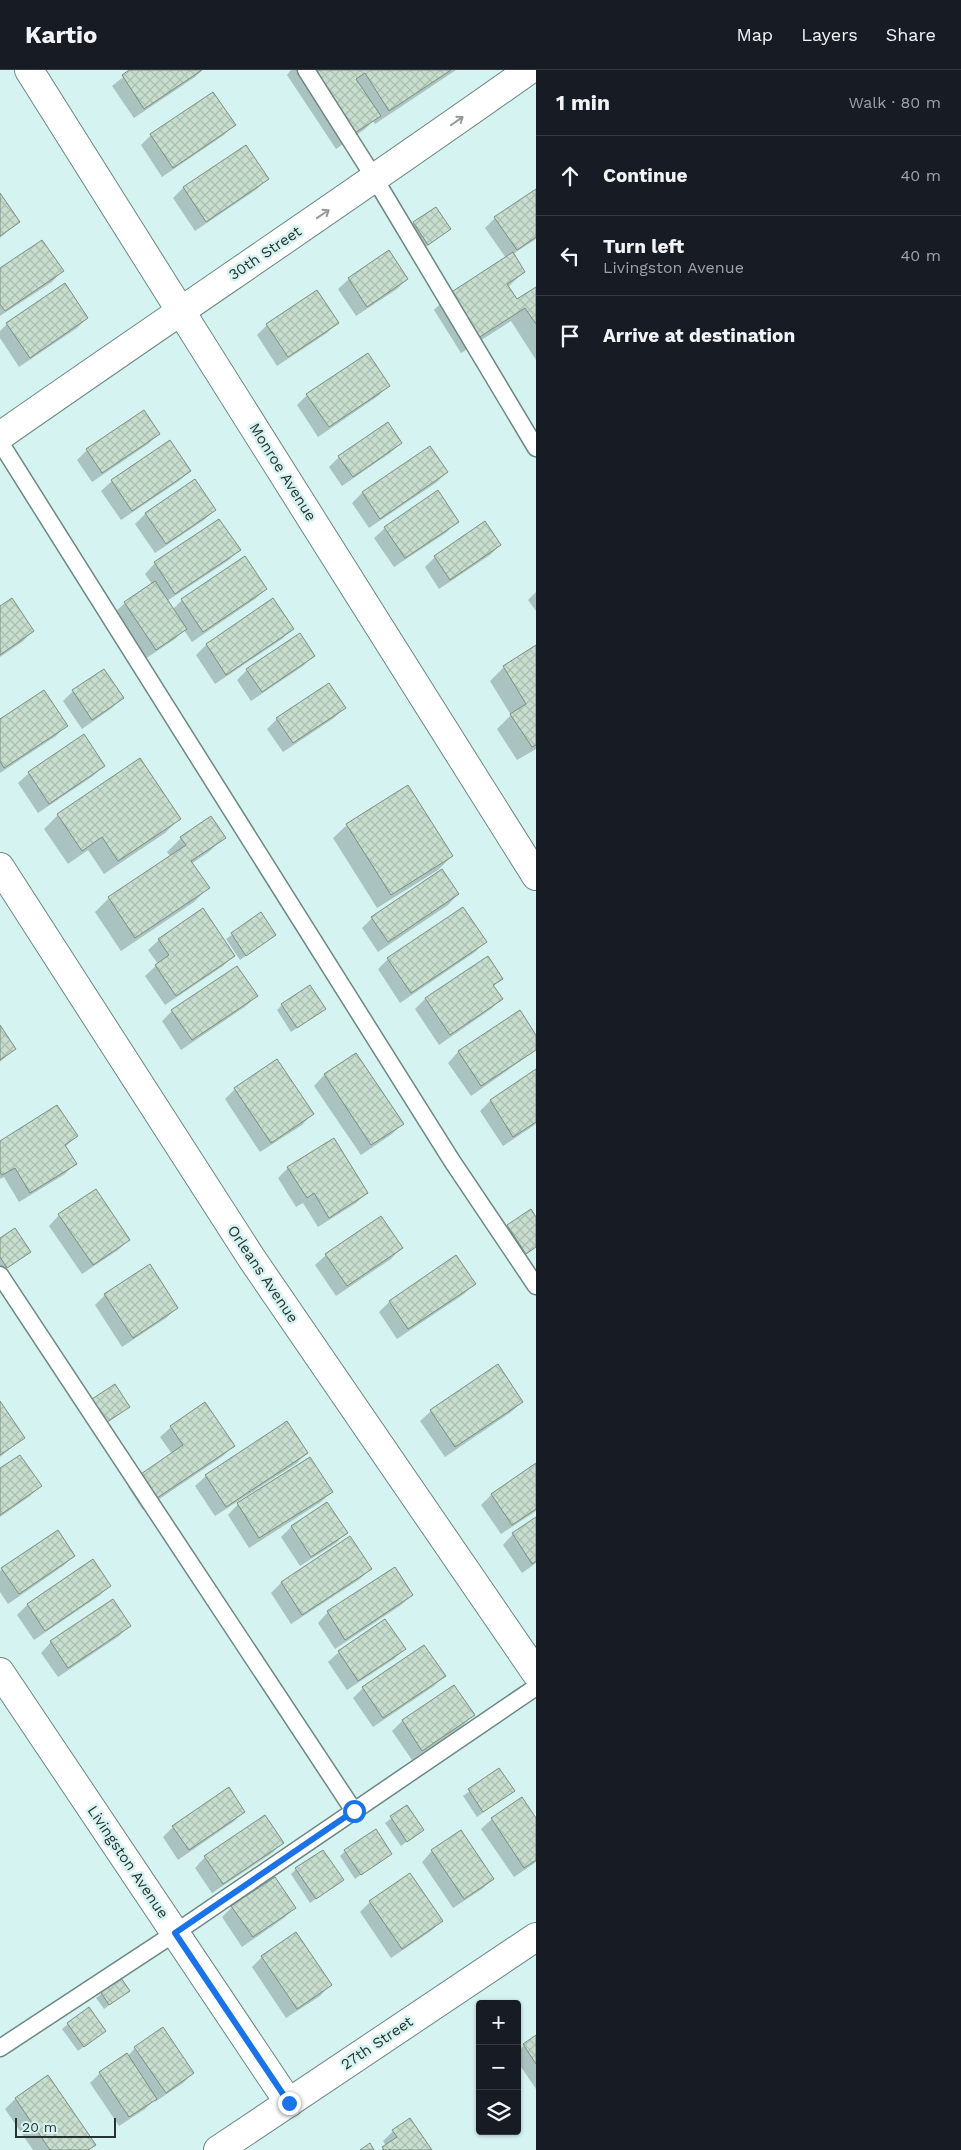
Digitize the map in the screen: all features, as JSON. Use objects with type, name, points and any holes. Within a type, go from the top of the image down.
[{"type":"street","name":"Monroe Avenue","points":[[30,70],[536,876]]},
{"type":"street","name":"30th Street","points":[[0,436],[181,309],[375,179],[529,70]]},
{"type":"street","name":"Orleans Avenue","points":[[0,867],[252,1259],[536,1673]]},
{"type":"street","name":"Livingston Avenue","points":[[0,1672],[289,2103]]},
{"type":"street","name":"27th Street","points":[[218,2150],[536,1937]]},
{"type":"lane","points":[[306,70],[375,179],[536,448]]},
{"type":"lane","points":[[0,442],[452,1161],[536,1286]]},
{"type":"lane","points":[[0,1275],[354,1811]]},
{"type":"lane","points":[[0,2048],[175,1933],[536,1687]]},
{"type":"building","points":[[129,70],[202,70],[144,109],[122,75]]},
{"type":"building","points":[[307,70],[451,70],[389,111],[365,73],[356,79],[381,116],[350,136]]},
{"type":"building","points":[[213,92],[236,125],[173,168],[150,134]]},
{"type":"building","points":[[246,145],[269,179],[206,222],[183,187]]},
{"type":"building","points":[[536,189],[536,237],[517,250],[494,217]]},
{"type":"building","points":[[0,193],[20,222],[0,236]]},
{"type":"building","points":[[436,207],[451,229],[428,245],[413,222]]},
{"type":"building","points":[[42,240],[64,271],[5,311],[0,304],[0,268]]},
{"type":"building","points":[[389,250],[408,279],[367,307],[348,278]]},
{"type":"building","points":[[513,252],[525,272],[507,284],[517,299],[536,287],[536,324],[525,308],[475,340],[447,295]]},
{"type":"building","points":[[65,283],[88,318],[30,358],[6,323]]},
{"type":"building","points":[[317,290],[339,323],[288,357],[266,324]]},
{"type":"building","points":[[368,353],[390,386],[329,427],[306,394]]},
{"type":"building","points":[[144,410],[160,434],[102,473],[86,449]]},
{"type":"building","points":[[388,422],[402,443],[353,477],[338,456]]},
{"type":"building","points":[[170,440],[191,471],[132,511],[111,480]]},
{"type":"building","points":[[430,446],[448,472],[380,519],[362,492]]},
{"type":"building","points":[[195,479],[216,510],[166,544],[145,513]]},
{"type":"building","points":[[438,490],[459,522],[405,558],[384,527]]},
{"type":"building","points":[[219,519],[241,550],[175,594],[154,562]]},
{"type":"building","points":[[485,521],[501,545],[450,580],[434,556]]},
{"type":"building","points":[[245,556],[267,589],[203,632],[181,599]]},
{"type":"building","points":[[155,581],[187,629],[156,650],[124,602]]},
{"type":"building","points":[[12,598],[34,631],[0,655],[0,606]]},
{"type":"building","points":[[273,598],[294,629],[226,675],[206,644]]},
{"type":"building","points":[[300,633],[315,656],[262,692],[246,669]]},
{"type":"building","points":[[536,645],[536,745],[532,747],[510,714],[526,704],[503,666]]},
{"type":"building","points":[[104,669],[124,698],[92,720],[72,690]]},
{"type":"building","points":[[329,683],[346,708],[293,743],[276,718]]},
{"type":"building","points":[[44,690],[68,726],[4,768],[0,761],[0,719]]},
{"type":"building","points":[[84,734],[105,766],[49,804],[28,772]]},
{"type":"building","points":[[140,758],[181,819],[118,861],[102,837],[82,851],[57,814]]},
{"type":"building","points":[[408,785],[453,856],[391,895],[346,824]]},
{"type":"building","points":[[211,816],[226,838],[191,861],[210,888],[135,938],[108,897],[186,845],[180,837]]},
{"type":"building","points":[[442,869],[459,894],[388,942],[371,917]]},
{"type":"building","points":[[463,907],[487,942],[411,993],[387,958]]},
{"type":"building","points":[[203,908],[235,956],[176,996],[155,965],[169,955],[158,939]]},
{"type":"building","points":[[261,912],[276,935],[246,956],[231,933]]},
{"type":"building","points":[[488,956],[503,979],[493,985],[503,999],[450,1035],[425,998]]},
{"type":"building","points":[[237,966],[258,996],[192,1040],[171,1010]]},
{"type":"building","points":[[310,985],[326,1009],[297,1028],[281,1004]]},
{"type":"building","points":[[520,1010],[536,1035],[536,1050],[481,1086],[458,1051]]},
{"type":"building","points":[[0,1025],[16,1049],[0,1060]]},
{"type":"building","points":[[356,1053],[404,1124],[371,1145],[324,1074]]},
{"type":"building","points":[[277,1059],[314,1114],[271,1143],[234,1088]]},
{"type":"building","points":[[536,1069],[536,1122],[513,1137],[490,1100]]},
{"type":"building","points":[[57,1105],[78,1136],[65,1145],[77,1164],[30,1193],[15,1168],[2,1175],[0,1172],[0,1141]]},
{"type":"building","points":[[334,1138],[368,1193],[329,1218],[314,1193],[307,1198],[287,1167]]},
{"type":"building","points":[[96,1189],[130,1240],[93,1265],[58,1214]]},
{"type":"building","points":[[531,1209],[536,1217],[536,1247],[526,1254],[507,1225]]},
{"type":"building","points":[[381,1216],[403,1248],[347,1286],[325,1254]]},
{"type":"building","points":[[15,1228],[31,1252],[7,1268],[0,1257],[0,1238]]},
{"type":"building","points":[[456,1255],[476,1284],[408,1329],[389,1301]]},
{"type":"building","points":[[150,1264],[178,1308],[133,1338],[104,1294]]},
{"type":"building","points":[[498,1364],[523,1402],[455,1447],[430,1410]]},
{"type":"building","points":[[115,1384],[130,1407],[107,1422],[92,1399]]},
{"type":"building","points":[[0,1401],[25,1438],[0,1455]]},
{"type":"building","points":[[205,1402],[235,1446],[154,1500],[138,1476],[183,1445],[170,1426]]},
{"type":"building","points":[[287,1421],[308,1453],[226,1507],[205,1475]]},
{"type":"building","points":[[20,1455],[42,1486],[0,1515],[0,1468]]},
{"type":"building","points":[[310,1457],[333,1492],[259,1538],[237,1503]]},
{"type":"building","points":[[536,1463],[536,1509],[512,1525],[491,1494]]},
{"type":"building","points":[[327,1502],[348,1533],[311,1557],[291,1526]]},
{"type":"building","points":[[536,1517],[536,1561],[532,1564],[512,1533]]},
{"type":"building","points":[[58,1530],[75,1556],[19,1594],[1,1568]]},
{"type":"building","points":[[350,1536],[372,1569],[302,1615],[281,1582]]},
{"type":"building","points":[[93,1559],[111,1586],[45,1631],[27,1604]]},
{"type":"building","points":[[395,1567],[413,1595],[345,1640],[327,1611]]},
{"type":"building","points":[[113,1599],[131,1626],[68,1668],[50,1641]]},
{"type":"building","points":[[385,1619],[406,1649],[358,1681],[338,1651]]},
{"type":"building","points":[[424,1645],[446,1676],[383,1718],[362,1687]]},
{"type":"building","points":[[454,1685],[475,1715],[422,1751],[402,1720]]},
{"type":"building","points":[[499,1768],[515,1791],[483,1812],[468,1789]]},
{"type":"building","points":[[229,1787],[245,1812],[189,1850],[172,1826]]},
{"type":"building","points":[[522,1797],[536,1818],[536,1860],[524,1868],[491,1818]]},
{"type":"building","points":[[407,1805],[424,1830],[407,1842],[390,1816]]},
{"type":"building","points":[[265,1815],[284,1843],[223,1884],[204,1856]]},
{"type":"building","points":[[376,1829],[392,1854],[361,1875],[344,1850]]},
{"type":"building","points":[[461,1830],[494,1879],[464,1899],[431,1850]]},
{"type":"building","points":[[323,1850],[344,1880],[316,1899],[295,1868]]},
{"type":"building","points":[[410,1873],[443,1921],[402,1949],[369,1901]]},
{"type":"building","points":[[275,1877],[296,1908],[253,1937],[231,1906]]},
{"type":"building","points":[[296,1932],[332,1985],[297,2009],[261,1956]]},
{"type":"building","points":[[121,1978],[130,1991],[109,2005],[100,1991]]},
{"type":"building","points":[[89,2007],[106,2031],[84,2047],[67,2023]]},
{"type":"building","points":[[163,2027],[194,2073],[166,2093],[134,2047]]},
{"type":"building","points":[[536,2035],[536,2064],[523,2044]]},
{"type":"building","points":[[127,2053],[157,2099],[129,2117],[99,2072]]},
{"type":"building","points":[[48,2075],[96,2145],[88,2150],[50,2150],[15,2098]]},
{"type":"building","points":[[410,2118],[432,2150],[384,2150],[382,2147],[397,2137],[392,2130]]},
{"type":"building","points":[[370,2143],[374,2150],[360,2150]]},
{"type":"route","points":[[289,2103],[175,1933],[354,1811]]}]
